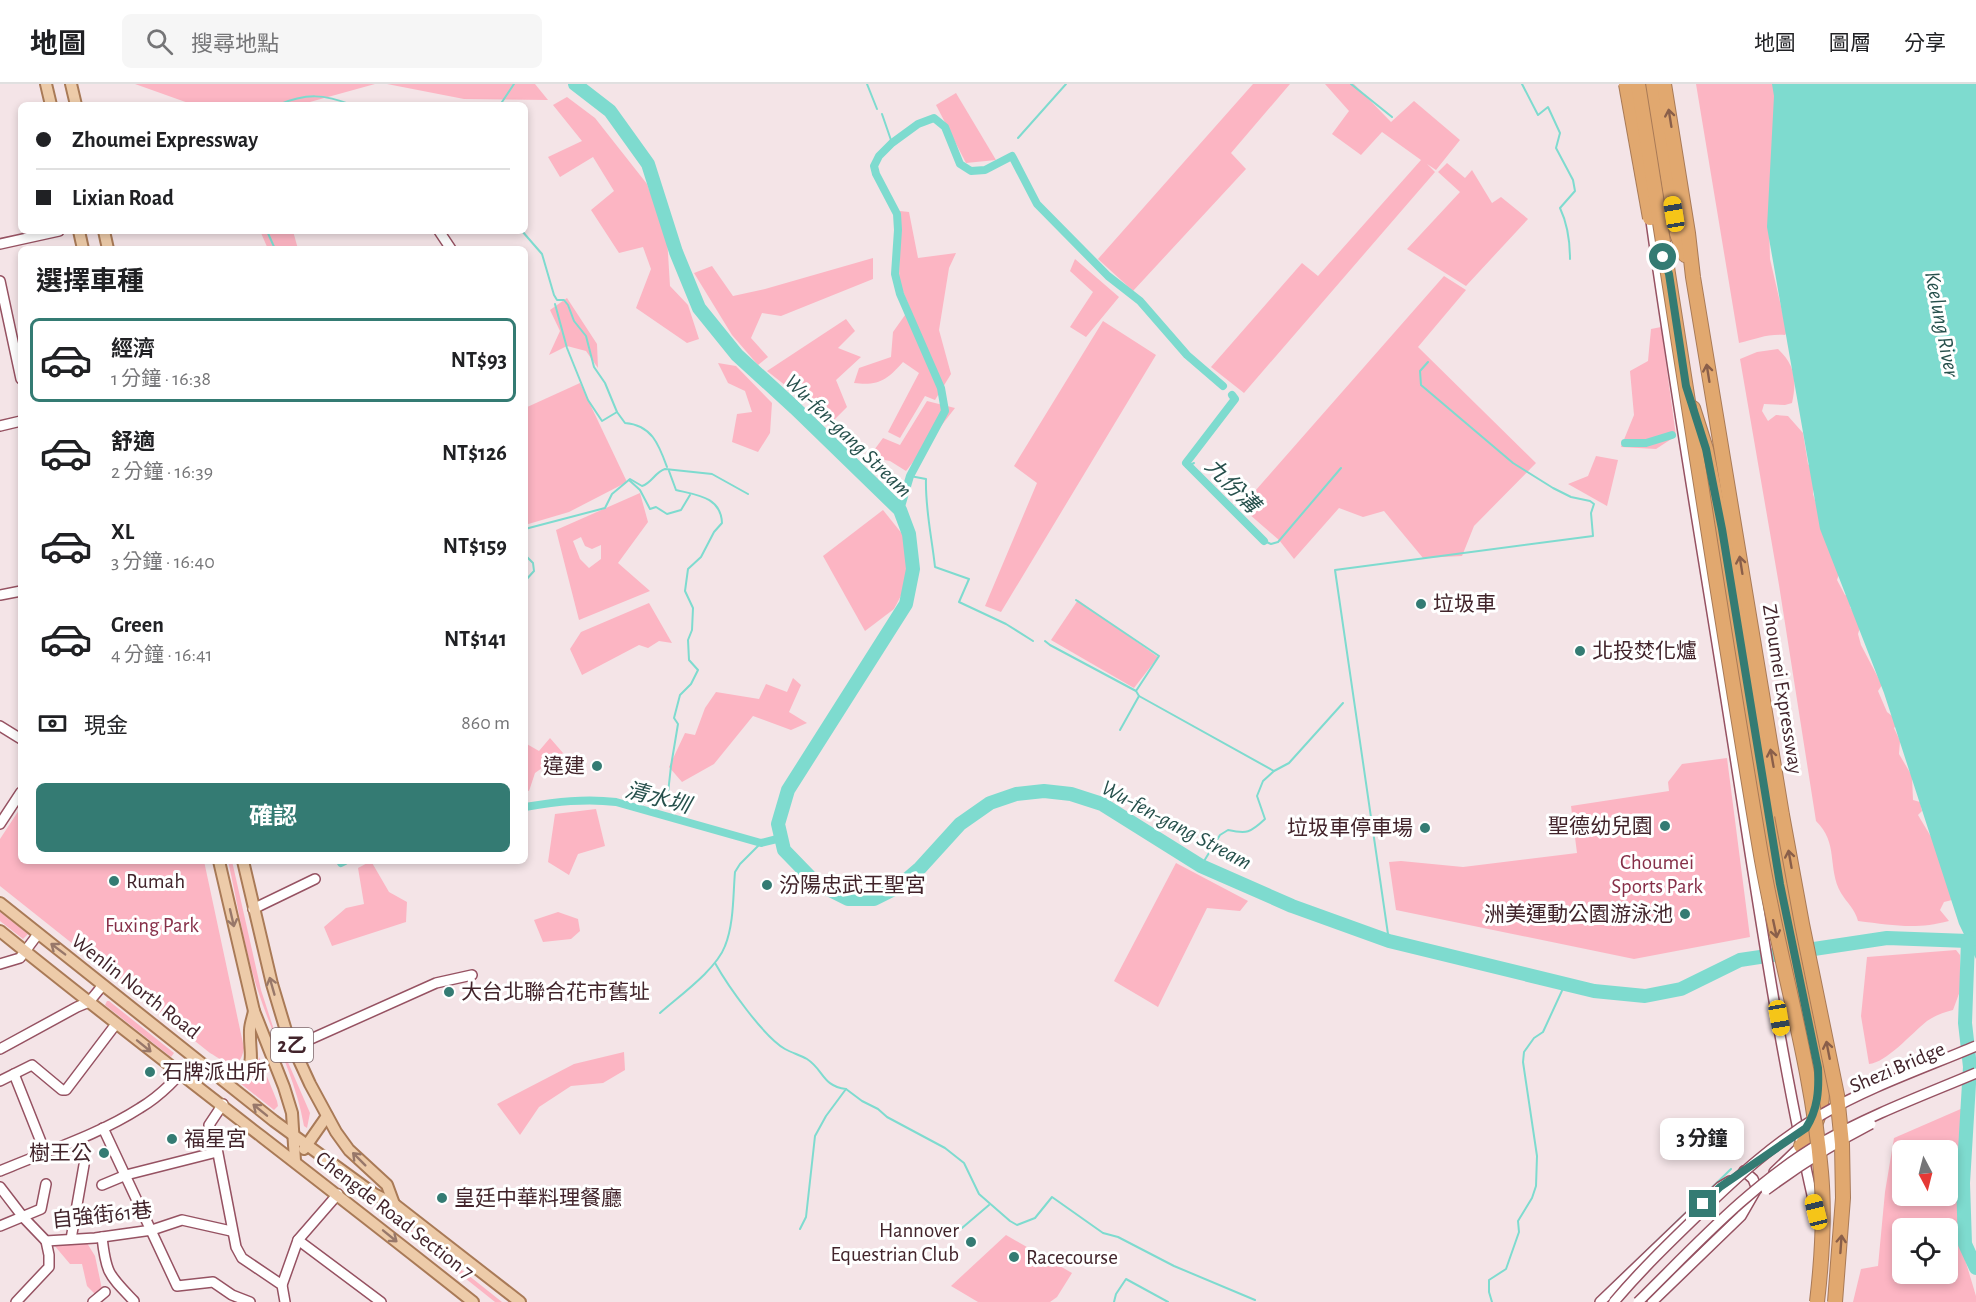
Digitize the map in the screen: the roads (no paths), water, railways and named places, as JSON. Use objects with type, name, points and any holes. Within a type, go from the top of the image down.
[{"type":"highway","points":[[1626,84],[1651,223],[1669,274]]},
{"type":"highway","points":[[1638,84],[1763,868],[1816,1130],[1821,1175],[1822,1220],[1818,1302]]},
{"type":"highway","points":[[1652,84],[1677,234],[1693,277]]},
{"type":"highway","name":"Zhoumei Expressway","points":[[1664,84],[1715,417],[1802,924],[1837,1095],[1842,1143],[1843,1198],[1836,1302]]},
{"type":"highway","points":[[1686,386],[1706,449],[1722,529],[1780,884],[1818,1068],[1818,1094],[1814,1113],[1800,1140]]},
{"type":"highway","points":[[1715,417],[1722,529]]},
{"type":"main road","points":[[46,84],[50,102]]},
{"type":"main road","points":[[71,84],[75,102]]},
{"type":"main road","name":"2乙","points":[[220,864],[254,1011]]},
{"type":"main road","name":"2乙","points":[[244,864],[272,984],[293,1047],[327,1116],[349,1150],[387,1185],[394,1204]]},
{"type":"main road","name":"Wenlin North Road","points":[[0,903],[307,1145],[374,1194],[394,1204]]},
{"type":"main road","name":"Wenlin North Road","points":[[0,931],[180,1074],[223,1104],[295,1161]]},
{"type":"main road","points":[[222,1079],[237,1075],[246,1070],[251,1063],[250,1030],[254,1011]]},
{"type":"main road","name":"Chengde Road Section 7","points":[[254,1011],[292,1113],[295,1161],[473,1302]]},
{"type":"main road","points":[[295,1161],[327,1116]]},
{"type":"main road","name":"Chengde Road Section 7","points":[[394,1204],[520,1302]]},
{"type":"street","points":[[1633,84],[1665,324],[1766,945],[1800,1140],[1826,1266],[1825,1282],[1818,1302]]},
{"type":"street","points":[[0,244],[45,234]]},
{"type":"street","points":[[0,281],[18,365]]},
{"type":"street","points":[[0,426],[18,422]]},
{"type":"street","points":[[0,595],[18,592]]},
{"type":"street","points":[[0,726],[18,737]]},
{"type":"street","points":[[0,824],[18,797]]},
{"type":"street","points":[[253,909],[315,879]]},
{"type":"street","points":[[0,964],[20,958],[38,934]]},
{"type":"street","points":[[293,1047],[436,983],[472,975]]},
{"type":"street","points":[[0,1048],[89,1002],[103,985]]},
{"type":"street","points":[[0,1081],[32,1065],[62,1090],[66,1090],[116,1024]]},
{"type":"street","points":[[1615,1302],[1643,1268],[1737,1176],[1781,1140],[1822,1114],[1976,1046]]},
{"type":"street","name":"Shezi Bridge","points":[[1615,1302],[1741,1180],[1785,1145],[1824,1119],[1859,1102],[1976,1053]]},
{"type":"street","points":[[0,1171],[103,1128],[140,1108],[165,1090],[195,1058]]},
{"type":"street","name":"Shezi Bridge","points":[[1638,1302],[1732,1211],[1779,1172],[1855,1125],[1976,1073]]},
{"type":"street","points":[[14,1074],[45,1152]]},
{"type":"street","points":[[1646,1302],[1727,1223],[1801,1164],[1849,1135],[1976,1080]]},
{"type":"street","points":[[223,1104],[209,1125],[215,1138],[231,1231],[236,1247],[242,1258],[282,1285]]},
{"type":"street","points":[[103,1128],[177,1286],[213,1282],[232,1295],[250,1302]]},
{"type":"street","points":[[1600,1302],[1720,1187],[1800,1140]]},
{"type":"street","points":[[1652,1302],[1741,1216],[1757,1189],[1800,1140]]},
{"type":"street","points":[[102,1185],[126,1175],[217,1152]]},
{"type":"street","points":[[71,1239],[84,1165]]},
{"type":"street","points":[[1744,1171],[1753,1179],[1757,1189]]},
{"type":"street","points":[[0,1226],[41,1209],[46,1184]]},
{"type":"street","name":"自強街61巷","points":[[0,1187],[23,1217],[46,1241],[102,1237],[152,1230],[182,1220],[231,1231]]},
{"type":"street","points":[[285,1302],[282,1285],[298,1240],[338,1194]]},
{"type":"street","points":[[1810,1302],[1815,1275],[1816,1212]]},
{"type":"street","points":[[102,1237],[104,1260],[109,1275],[134,1301]]},
{"type":"street","points":[[298,1240],[381,1302]]},
{"type":"street","points":[[16,1302],[49,1268],[46,1241]]},
{"type":"street","points":[[93,1302],[105,1292]]},
{"type":"water","name":"Keelung River","points":[[1772,84],[1976,84],[1976,959],[1959,924],[1884,693],[1820,529],[1767,227],[1774,96]]},
{"type":"waterway","points":[[502,102],[514,84]]},
{"type":"waterway","name":"Wu-fen-gang Stream","points":[[575,84],[610,111],[648,164],[676,252],[699,308],[737,355],[900,510],[909,534],[913,569],[906,604],[788,790],[778,824],[784,850],[816,883],[848,899],[874,899],[898,887],[920,868],[960,824],[990,803],[1016,794],[1044,791],[1071,794],[1102,804],[1201,866],[1292,906],[1389,941],[1594,991],[1645,996],[1681,989],[1740,960],[1887,938],[1968,941],[1976,938]]},
{"type":"waterway","points":[[867,84],[877,109]]},
{"type":"waterway","points":[[1018,138],[1066,84]]},
{"type":"waterway","points":[[1351,84],[1392,117]]},
{"type":"waterway","points":[[1522,84],[1538,115],[1548,107],[1560,133],[1556,148],[1573,180],[1575,191],[1560,208],[1568,233],[1570,259]]},
{"type":"waterway","points":[[286,102],[315,96],[342,102]]},
{"type":"waterway","points":[[882,114],[892,143]]},
{"type":"waterway","points":[[900,510],[910,476],[945,411],[941,388],[900,294],[895,274],[897,214],[874,166],[879,156],[892,143],[918,124],[934,118],[945,127],[960,164],[971,171],[985,170],[1012,156],[1037,204],[1108,276],[1140,301],[1187,355],[1223,386]]},
{"type":"waterway","points":[[268,234],[274,246]]},
{"type":"waterway","points":[[525,234],[542,254],[557,300],[564,300],[574,321],[586,336],[594,367],[605,383],[617,412],[625,423],[648,432],[661,451],[667,467]]},
{"type":"waterway","points":[[555,304],[567,348],[588,400],[602,421],[617,412]]},
{"type":"waterway","points":[[1389,941],[1335,570],[1593,536],[1591,513],[1594,504],[1571,497],[1553,488],[1513,463],[1421,385],[1420,371],[1428,362]]},
{"type":"waterway","name":"九份溝","points":[[1232,395],[1235,399],[1186,463],[1264,541]]},
{"type":"waterway","points":[[1625,443],[1646,443],[1672,435]]},
{"type":"waterway","name":"九份溝","points":[[1186,467],[1194,463]]},
{"type":"waterway","points":[[1264,541],[1271,544],[1278,542],[1341,468]]},
{"type":"waterway","points":[[528,528],[605,508],[612,494],[630,479],[642,486],[665,469],[712,474],[748,494]]},
{"type":"waterway","points":[[668,793],[678,724],[674,718],[680,695],[691,684],[698,670],[689,660],[688,640],[692,630],[693,608],[685,591],[688,569],[701,557],[714,532],[722,523],[721,514],[713,502],[676,490],[669,471]]},
{"type":"waterway","name":"九份溝","points":[[910,476],[926,479],[935,567],[969,579],[959,602],[1006,624],[1033,641]]},
{"type":"waterway","points":[[629,480],[640,490],[650,509],[656,507],[667,514],[681,510],[690,495]]},
{"type":"waterway","points":[[528,558],[533,563],[534,571],[528,578]]},
{"type":"waterway","points":[[1076,600],[1159,656],[1136,691]]},
{"type":"waterway","points":[[1045,641],[1274,771]]},
{"type":"waterway","points":[[1120,730],[1139,696]]},
{"type":"waterway","points":[[1201,866],[1220,835],[1228,830],[1248,831],[1265,819],[1257,796],[1263,781],[1274,771],[1289,763],[1343,703]]},
{"type":"waterway","name":"清水圳","points":[[528,807],[559,802],[616,802],[761,843],[781,838]]},
{"type":"waterway","points":[[660,1013],[696,982],[720,955],[730,928],[735,872],[761,843]]},
{"type":"waterway","name":"Wu-fen-gang Stream","points":[[1968,941],[1965,1023],[1970,1067],[1963,1183],[1965,1244],[1976,1268]]},
{"type":"waterway","points":[[715,963],[737,997],[776,1043],[813,1063],[832,1085],[846,1089],[826,1116],[815,1136],[806,1217],[800,1229]]},
{"type":"waterway","points":[[1492,1302],[1489,1280],[1506,1269],[1519,1232],[1518,1221],[1532,1198],[1536,1186],[1537,1156],[1523,1062],[1524,1052],[1534,1038],[1543,1032],[1566,982]]},
{"type":"waterway","points":[[846,1089],[887,1117],[945,1148],[964,1163],[979,1194],[1017,1225],[1035,1218],[1052,1197],[1103,1233],[1118,1237],[1174,1266],[1255,1300]]},
{"type":"waterway","points":[[1609,1287],[1731,1169]]},
{"type":"waterway","points":[[962,1228],[989,1205]]},
{"type":"waterway","points":[[1114,1302],[1116,1294],[1126,1279],[1168,1302]]},
{"type":"place","name":"垃圾車","points":[[1421,604]]},
{"type":"place","name":"北投焚化爐","points":[[1580,651]]},
{"type":"place","name":"違建","points":[[597,766]]},
{"type":"place","name":"聖德幼兒園","points":[[1665,826]]},
{"type":"place","name":"垃圾車停車場","points":[[1425,828]]},
{"type":"place","name":"Rumah","points":[[114,881]]},
{"type":"place","name":"汾陽忠武王聖宮","points":[[767,885]]},
{"type":"place","name":"洲美運動公園游泳池","points":[[1685,914]]},
{"type":"place","name":"大台北聯合花市舊址","points":[[449,992]]},
{"type":"place","name":"石牌派出所","points":[[150,1072]]},
{"type":"place","name":"福星宮","points":[[172,1139]]},
{"type":"place","name":"樹王公","points":[[104,1153]]},
{"type":"place","name":"皇廷中華料理餐廳","points":[[442,1198]]},
{"type":"place","name":"Hannover Equestrian Club","points":[[971,1242]]},
{"type":"place","name":"Racecourse","points":[[1014,1257]]},
{"type":"park label","name":"Choumei Sports Park","points":[[1657,874]]},
{"type":"park label","name":"Fuxing Park","points":[[152,925]]}]
